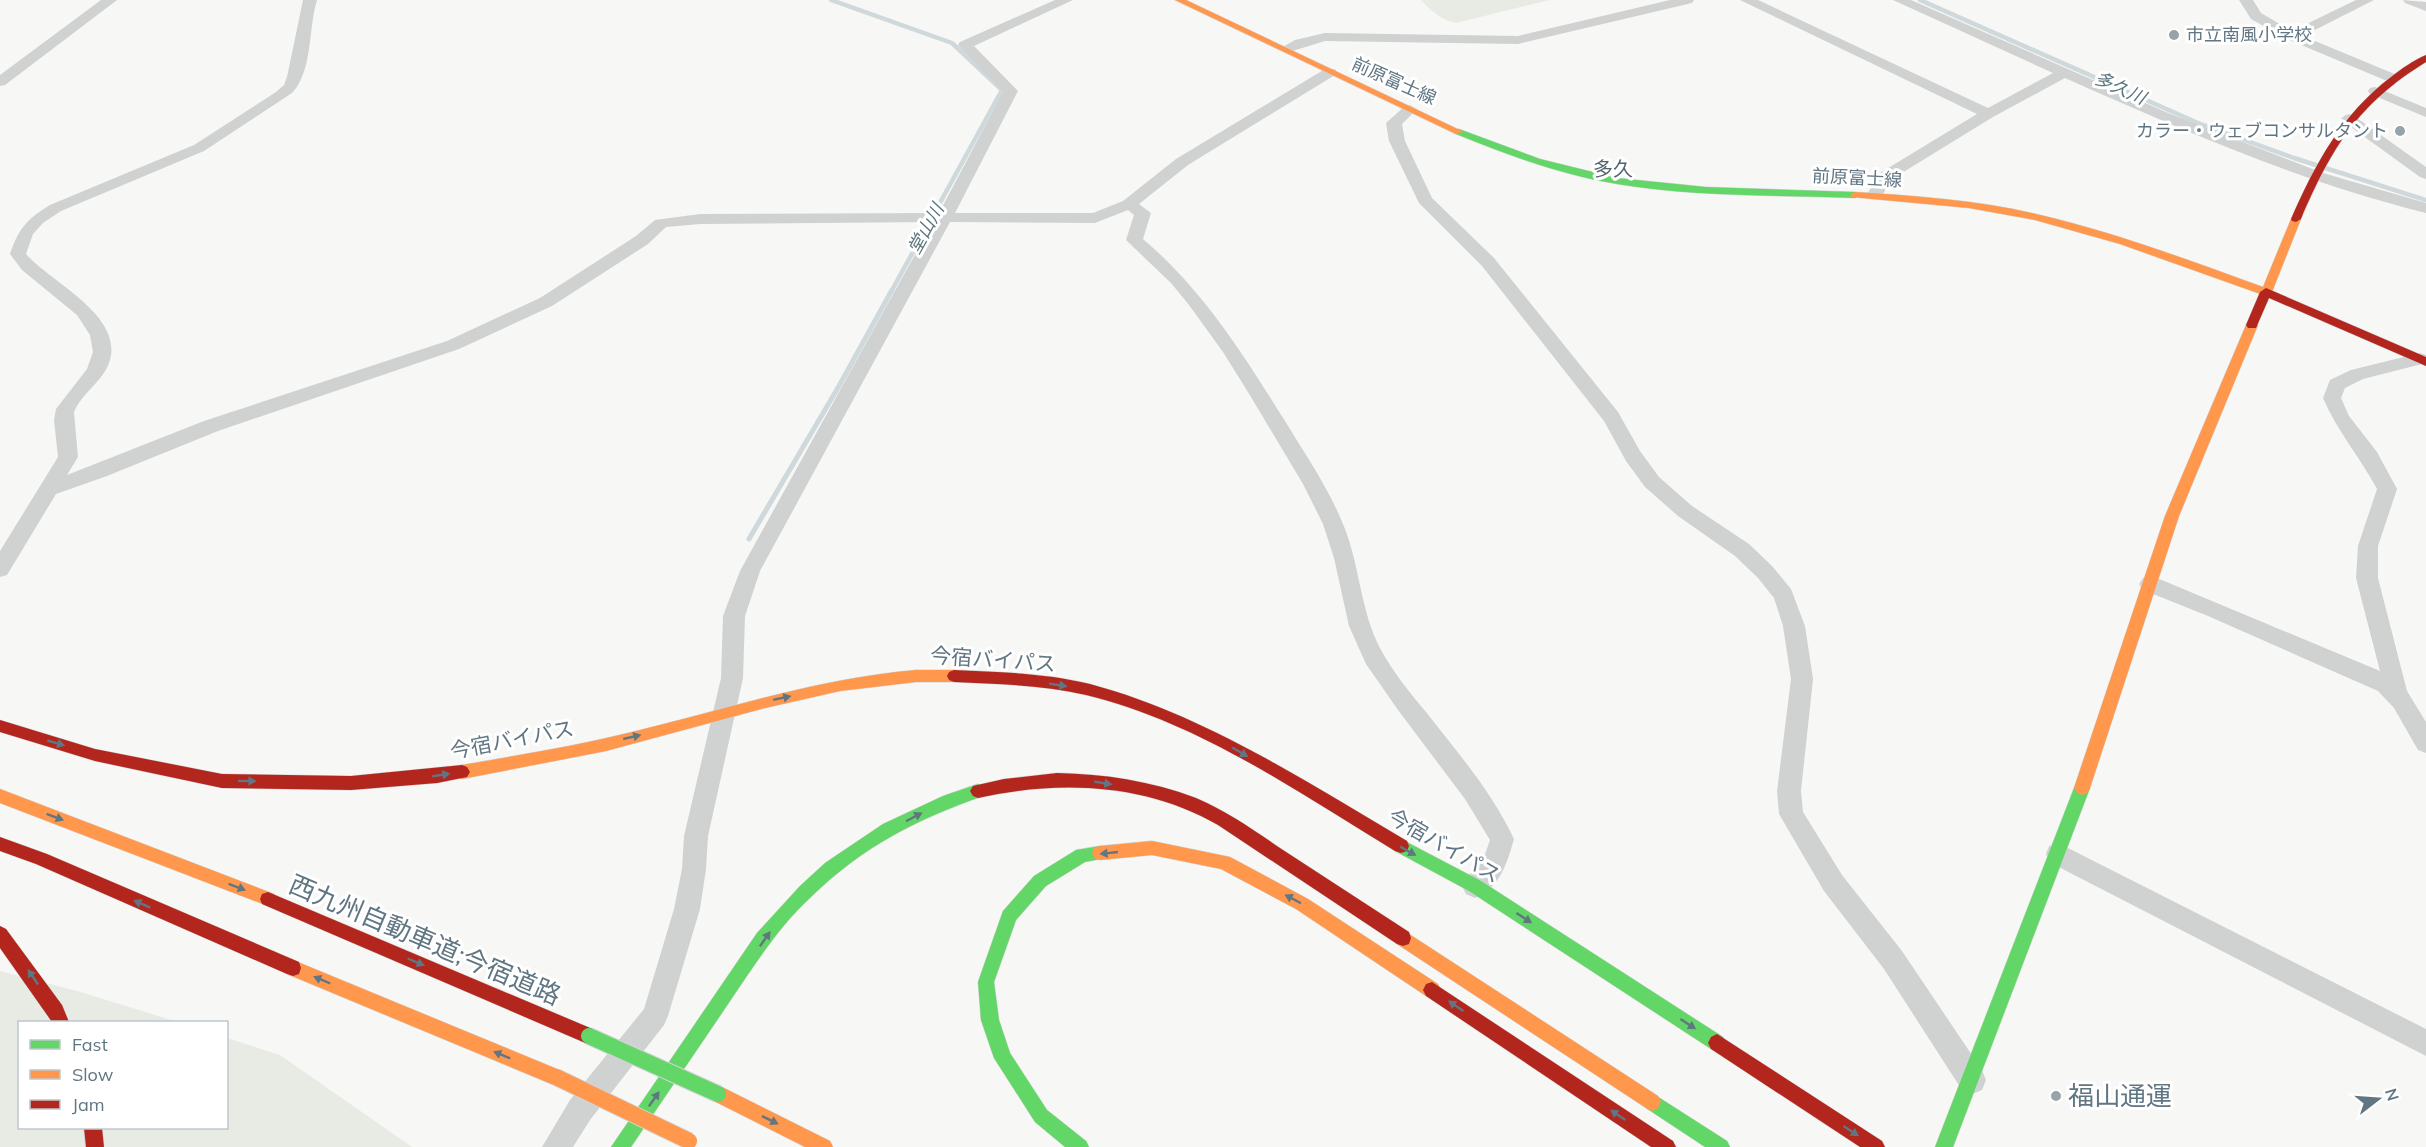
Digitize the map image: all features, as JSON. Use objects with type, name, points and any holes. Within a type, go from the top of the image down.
[{"type":"main road","name":"前原富士線","points":[[1179,0],[1410,109],[1497,147],[1547,165],[1603,178],[1696,189],[1874,196],[2007,211],[2085,227],[2266,292],[2423,360]]},
{"type":"main road","points":[[1944,1147],[1972,1080],[2058,854],[2172,516],[2323,158],[2349,118],[2375,91],[2426,58]]},
{"type":"main road","name":"今宿バイパス","points":[[0,726],[95,755],[222,781],[351,783],[437,776],[516,762],[653,733],[725,711],[845,685],[923,675],[1021,679],[1088,690],[1128,702],[1215,737],[1411,852],[1475,886],[1876,1147]]},
{"type":"main road","points":[[620,1147],[783,914],[826,873],[876,838],[920,814],[965,794],[1015,784],[1083,780],[1141,789],[1190,803],[1232,825],[1721,1147]]},
{"type":"main road","name":"西九州自動車道;今宿道路","points":[[0,796],[282,904],[589,1036],[718,1094],[824,1147]]},
{"type":"main road","points":[[0,844],[41,859],[172,917],[556,1077],[695,1144]]},
{"type":"main road","points":[[1080,1147],[1041,1116],[1003,1058],[990,1020],[986,982],[1009,916],[1040,881],[1082,855],[1152,848],[1224,862],[1302,904],[1667,1147]]},
{"type":"main road","points":[[0,934],[32,975],[60,1021]]},
{"type":"main road","points":[[93,1129],[95,1147]]},
{"type":"street","points":[[0,82],[110,0]]},
{"type":"street","points":[[0,569],[51,488],[68,456],[70,444],[64,415],[69,402],[97,369],[100,359],[100,336],[91,319],[67,296],[23,262],[18,254],[26,230],[39,218],[62,205],[110,183],[198,149],[281,95],[292,85],[304,16],[310,0]]},
{"type":"street","points":[[556,1147],[580,1110],[655,1016],[687,909],[694,869],[696,836],[732,678],[734,616],[750,571],[934,218],[1011,91],[965,45],[1066,0]]},
{"type":"street","points":[[1286,49],[1300,43],[1325,38],[1518,40],[1687,0]]},
{"type":"street","points":[[1747,0],[1988,114]]},
{"type":"street","points":[[1900,0],[2163,116],[2317,176],[2426,207]]},
{"type":"street","points":[[2246,0],[2256,16],[2292,36],[2392,78]]},
{"type":"street","points":[[2292,36],[2367,0]]},
{"type":"street","points":[[2410,0],[2426,7]]},
{"type":"street","points":[[51,488],[100,471],[211,426],[453,345],[546,302],[642,240],[660,223],[700,219],[818,217],[1095,218],[1129,204],[1182,162],[1330,72]]},
{"type":"street","points":[[1874,196],[1887,176],[1988,114],[2064,73]]},
{"type":"street","points":[[2375,91],[2426,113]]},
{"type":"street","points":[[1410,109],[1394,123],[1397,141],[1425,200],[1488,262],[1611,417],[1633,456],[1652,482],[1685,511],[1742,550],[1765,572],[1784,595],[1794,626],[1802,679],[1789,791],[1791,814],[1833,883],[1893,960],[1972,1080]]},
{"type":"street","points":[[2349,118],[2426,174]]},
{"type":"street","points":[[1129,204],[1143,213],[1134,240],[1170,271],[1221,335],[1310,480],[1334,524],[1357,622],[1374,657],[1414,715],[1488,809],[1502,839],[1494,866],[1475,886]]},
{"type":"street","points":[[2423,360],[2357,374],[2337,384],[2332,398],[2341,418],[2370,457],[2387,489],[2368,546],[2367,578],[2396,692],[2426,743]]},
{"type":"street","points":[[2150,584],[2374,678],[2396,692]]},
{"type":"street","points":[[2058,854],[2426,1043]]},
{"type":"shaded area","points":[[1421,0],[1550,0],[1456,23],[1437,15]]},
{"type":"shaded area","points":[[0,971],[77,991],[175,1021],[18,1021],[18,1129],[228,1129],[228,1038],[280,1055],[412,1147],[0,1147]]},
{"type":"waterway","name":"堂山川","points":[[831,0],[952,43],[1002,90],[891,292]]},
{"type":"waterway","name":"多久川","points":[[1920,0],[2198,123],[2294,158],[2426,200]]},
{"type":"waterway","name":"堂山川","points":[[749,539],[839,386],[892,290]]},
{"type":"traffic: fast","points":[[1459,132],[1536,161],[1617,181],[1706,191],[1855,195]]},
{"type":"traffic: fast","points":[[1944,1147],[2082,788]]},
{"type":"traffic: fast","points":[[620,1147],[763,939],[805,891],[831,868],[888,829],[948,800],[978,791]]},
{"type":"traffic: fast","points":[[1401,846],[1475,886],[1717,1043]]},
{"type":"traffic: fast","points":[[1080,1147],[1041,1116],[1003,1058],[990,1020],[986,982],[1009,916],[1040,881],[1082,855],[1100,853]]},
{"type":"traffic: fast","points":[[589,1036],[718,1094]]},
{"type":"traffic: fast","points":[[1652,1102],[1721,1147]]},
{"type":"traffic: slow","points":[[1179,0],[1459,132]]},
{"type":"traffic: slow","points":[[1855,195],[1946,203],[2036,217],[2123,242],[2266,292],[2296,219]]},
{"type":"traffic: slow","points":[[2082,788],[2172,516],[2252,325]]},
{"type":"traffic: slow","points":[[462,772],[606,745],[765,702],[840,685],[878,679],[954,676]]},
{"type":"traffic: slow","points":[[0,796],[268,899]]},
{"type":"traffic: slow","points":[[1100,853],[1152,848],[1224,862],[1302,904],[1432,990]]},
{"type":"traffic: slow","points":[[1403,938],[1652,1102]]},
{"type":"traffic: slow","points":[[293,968],[556,1077]]},
{"type":"traffic: slow","points":[[556,1077],[689,1141]]},
{"type":"traffic: slow","points":[[718,1094],[824,1147]]},
{"type":"traffic: jam","points":[[2296,219],[2319,168],[2361,107],[2401,73],[2426,58]]},
{"type":"traffic: jam","points":[[2252,325],[2266,292],[2426,362]]},
{"type":"traffic: jam","points":[[954,676],[1056,683],[1089,690],[1172,718],[1251,757],[1401,846]]},
{"type":"traffic: jam","points":[[0,726],[95,755],[222,781],[351,783],[462,772]]},
{"type":"traffic: jam","points":[[978,791],[1030,782],[1085,780],[1165,794],[1190,803],[1224,820],[1403,938]]},
{"type":"traffic: jam","points":[[0,844],[41,859],[293,968]]},
{"type":"traffic: jam","points":[[268,899],[589,1036]]},
{"type":"traffic: jam","points":[[0,934],[56,1011],[61,1021]]},
{"type":"traffic: jam","points":[[1432,990],[1667,1147]]},
{"type":"traffic: jam","points":[[1717,1043],[1876,1147]]},
{"type":"traffic: jam","points":[[93,1129],[95,1147]]},
{"type":"place","name":"市立南風小学校","points":[[2174,35]]},
{"type":"place","name":"カラー・ウェブコンサルタント","points":[[2400,131]]},
{"type":"place","name":"福山通運","points":[[2056,1096]]},
{"type":"district","name":"多久","points":[[1613,169]]}]
